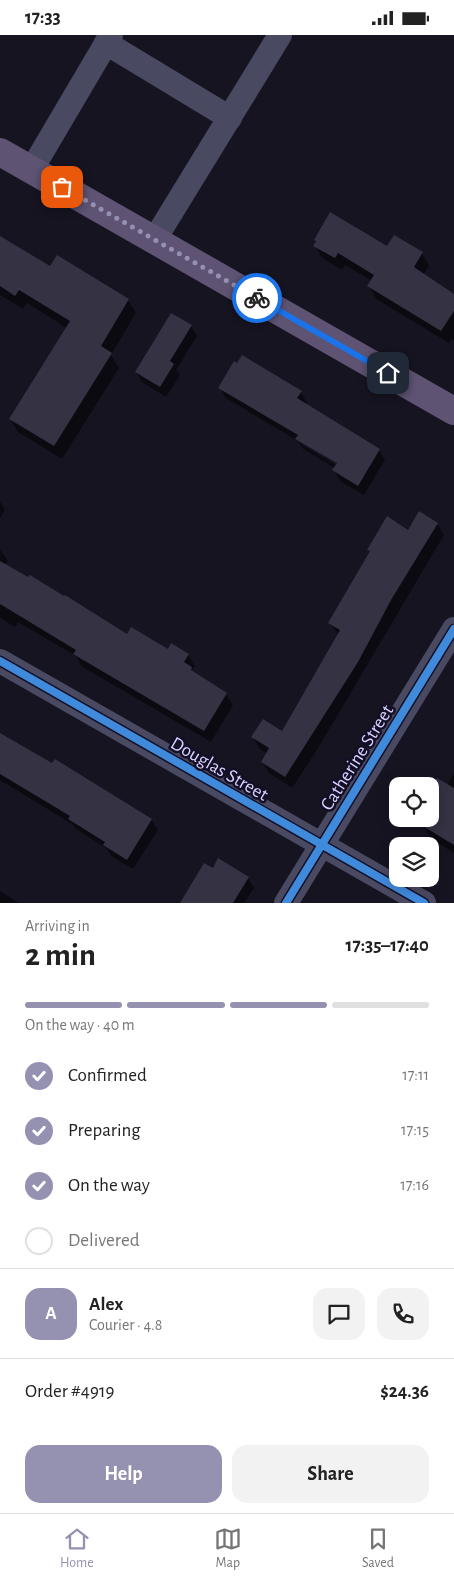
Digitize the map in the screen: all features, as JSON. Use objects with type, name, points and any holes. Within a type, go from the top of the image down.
[{"type":"main road","points":[[0,152],[454,411]]},
{"type":"street","points":[[155,239],[280,35]]},
{"type":"street","points":[[32,169],[109,39],[230,118]]},
{"type":"street","name":"Catherine Street","points":[[286,903],[454,629]]},
{"type":"street","name":"Douglas Street","points":[[0,661],[424,903]]},
{"type":"building","points":[[330,212],[387,246],[394,235],[423,252],[414,267],[454,294],[454,311],[441,331],[367,286],[374,275],[338,253],[335,258],[313,246],[316,241],[314,240]]},
{"type":"building","points":[[0,236],[50,266],[57,255],[129,299],[101,346],[112,353],[54,446],[9,419],[70,321],[19,290],[15,296],[0,286]]},
{"type":"building","points":[[171,313],[192,325],[170,361],[174,364],[160,387],[135,372]]},
{"type":"building","points":[[242,355],[302,391],[297,398],[380,449],[358,486],[332,470],[337,463],[295,439],[298,435],[218,388],[234,361],[237,363]]},
{"type":"building","points":[[419,511],[438,523],[391,600],[358,662],[285,777],[261,762],[269,748],[251,737],[263,719],[282,731],[340,630],[328,623],[370,551],[367,550],[387,516],[408,530]]},
{"type":"building","points":[[0,561],[65,595],[127,634],[131,627],[168,649],[171,643],[189,654],[184,662],[192,667],[191,670],[227,693],[204,731],[73,654],[76,650],[0,604]]},
{"type":"building","points":[[0,733],[52,763],[55,759],[152,819],[127,860],[103,845],[105,842],[68,819],[70,816],[0,774]]},
{"type":"building","points":[[439,779],[454,788],[454,845],[424,827],[439,827]]},
{"type":"building","points":[[218,858],[249,877],[233,903],[180,903],[204,863],[213,868]]},
{"type":"cycle path","points":[[286,903],[454,629]]},
{"type":"cycle path","points":[[0,661],[424,903]]},
{"type":"way so far","points":[[62,187],[257,298]]},
{"type":"route","points":[[257,298],[388,373]]}]
